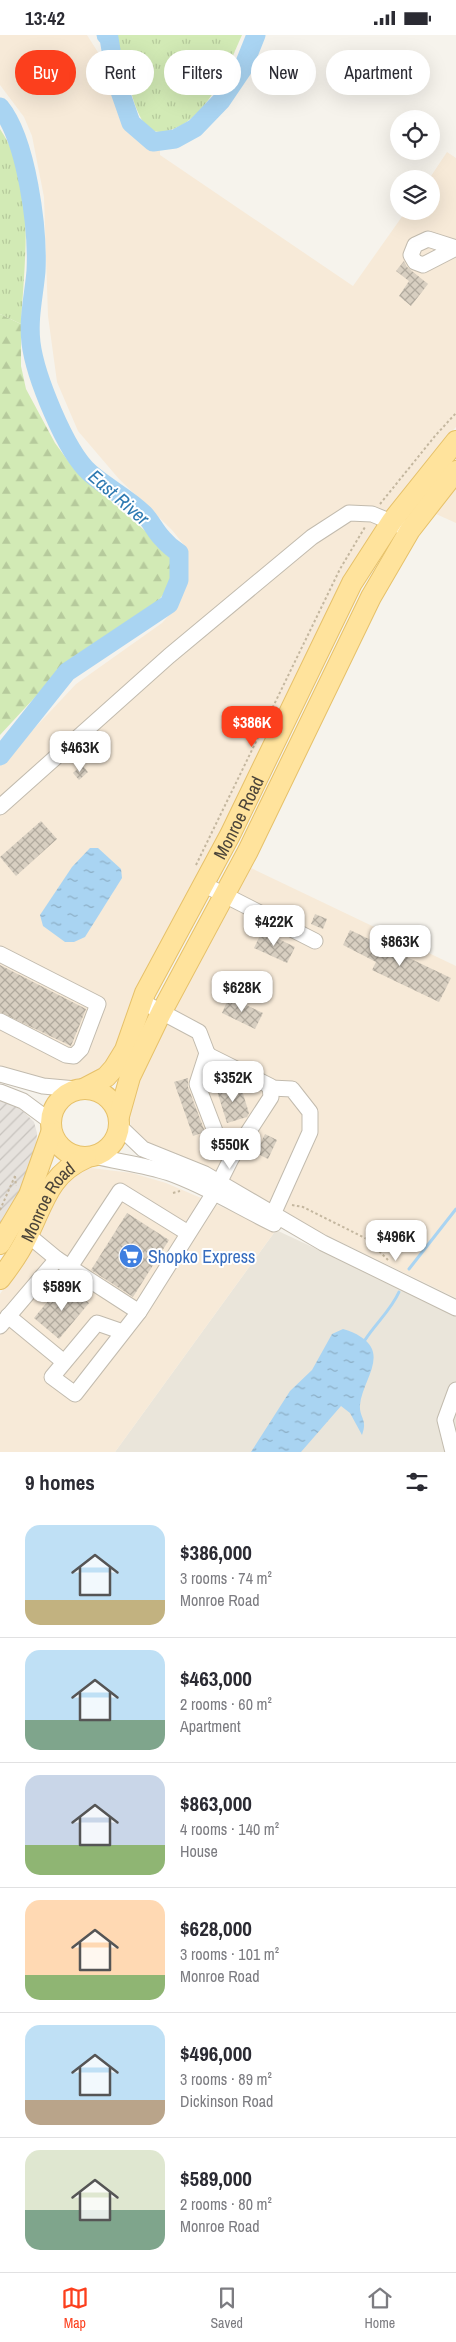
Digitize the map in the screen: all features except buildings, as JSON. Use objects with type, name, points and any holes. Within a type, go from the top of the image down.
[{"type":"main road","name":"Monroe Road","points":[[81,1089],[106,1077],[114,1068],[125,1049],[141,1001],[230,835],[352,583],[392,521],[456,441]]},
{"type":"main road","name":"Monroe Road","points":[[119,1121],[130,1077],[248,851],[371,597],[410,530],[456,471]]},
{"type":"main road","points":[[81,1089],[94,1089],[110,1099],[119,1121],[117,1136],[111,1145],[90,1157],[75,1156],[64,1151],[56,1143],[51,1127],[52,1110],[58,1101],[66,1093],[81,1089]]},
{"type":"main road","name":"Monroe Road","points":[[0,1244],[29,1195],[51,1127]]},
{"type":"main road","name":"Monroe Road","points":[[0,1279],[28,1235],[56,1178],[68,1166],[90,1157]]},
{"type":"street","points":[[0,807],[170,656],[312,537],[349,513],[372,514],[410,530]]},
{"type":"street","points":[[203,884],[315,941]]},
{"type":"street","points":[[0,954],[98,1005],[98,1008],[81,1049],[74,1056],[66,1055],[0,1021]]},
{"type":"street","points":[[141,1001],[199,1032],[207,1053],[197,1084],[223,1151],[232,1157]]},
{"type":"street","points":[[207,1053],[271,1088],[292,1089],[310,1112],[310,1132],[275,1212]]},
{"type":"street","points":[[0,1074],[43,1086],[81,1089]]},
{"type":"street","points":[[123,1332],[96,1323],[52,1377],[75,1394],[139,1312],[217,1187],[232,1157],[271,1097],[271,1088]]},
{"type":"street","points":[[0,1092],[23,1101],[51,1127]]},
{"type":"street","points":[[119,1121],[143,1149],[184,1165],[217,1187]]},
{"type":"street","points":[[90,1157],[147,1167],[217,1187],[275,1212],[323,1243],[456,1308]]},
{"type":"street","points":[[70,1267],[120,1191],[188,1233]]},
{"type":"street","points":[[28,1235],[57,1259],[139,1312]]},
{"type":"street","points":[[57,1259],[4,1321],[64,1362]]},
{"type":"street","points":[[454,1452],[446,1420],[456,1390]]},
{"type":"path","points":[[0,1210],[15,1176]]},
{"type":"path","points":[[275,1212],[303,1207],[367,1239],[388,1260]]},
{"type":"shaded area","points":[[0,35],[87,35],[97,50],[86,50],[86,95],[113,95],[124,124],[148,143],[160,148],[160,155],[353,286],[400,220],[440,220],[440,170],[435,170],[447,152],[456,158],[456,427],[435,450],[389,508],[109,1062],[86,1079],[76,1081],[46,1080],[0,1068],[0,760],[15,749],[76,684],[162,623],[172,612],[182,592],[186,555],[184,545],[172,530],[119,479],[78,431],[57,382],[48,316],[44,197],[32,136],[24,117],[0,85]]},
{"type":"shaded area","points":[[456,487],[456,523],[436,514]]},
{"type":"shaded area","points":[[249,867],[456,966],[456,1298],[316,1230],[280,1208],[146,1142],[131,1126],[129,1113],[133,1092],[177,999],[188,985]]},
{"type":"shaded area","points":[[0,1099],[14,1104],[24,1112],[34,1122],[37,1133],[36,1147],[21,1192],[0,1229]]},
{"type":"shaded area","points":[[91,1168],[132,1173],[166,1183],[276,1230],[115,1452],[0,1452],[0,1294],[14,1274],[60,1184],[83,1170]]},
{"type":"shaded area","points":[[276,1230],[456,1314],[456,1452],[115,1452]]},
{"type":"green space","points":[[114,35],[242,35],[235,50],[164,50],[164,95],[211,95],[204,106],[181,126],[161,132],[153,131],[146,126],[132,95],[154,95],[154,50],[120,50]]},
{"type":"green space","points":[[0,129],[12,150],[24,198],[26,223],[21,324],[0,314]]},
{"type":"green space","points":[[0,314],[21,324],[21,366],[26,389],[55,443],[74,469],[166,549],[170,557],[172,572],[166,591],[155,604],[62,668],[0,735]]},
{"type":"water","points":[[90,848],[98,848],[121,869],[122,878],[85,937],[74,942],[65,942],[43,926],[40,915],[72,867]]},
{"type":"water","points":[[343,1329],[361,1337],[369,1344],[373,1352],[372,1369],[360,1405],[364,1422],[362,1435],[350,1413],[341,1406],[301,1452],[251,1452],[290,1391],[312,1370],[332,1334]]},
{"type":"waterway","name":"East River","points":[[106,35],[109,38],[116,80],[131,123],[153,142],[175,139],[195,128],[221,101],[242,70],[256,35]]},
{"type":"waterway","name":"East River","points":[[0,107],[9,122],[24,162],[33,209],[36,271],[30,334],[38,374],[53,412],[61,431],[80,462],[90,473],[138,508],[164,540],[179,553],[179,580],[169,604],[67,672],[0,756]]},
{"type":"waterway","points":[[409,1269],[456,1209]]},
{"type":"waterway","points":[[365,1340],[392,1305],[399,1292]]},
{"type":"place","name":"Shopko Express","points":[[131,1256]]}]
